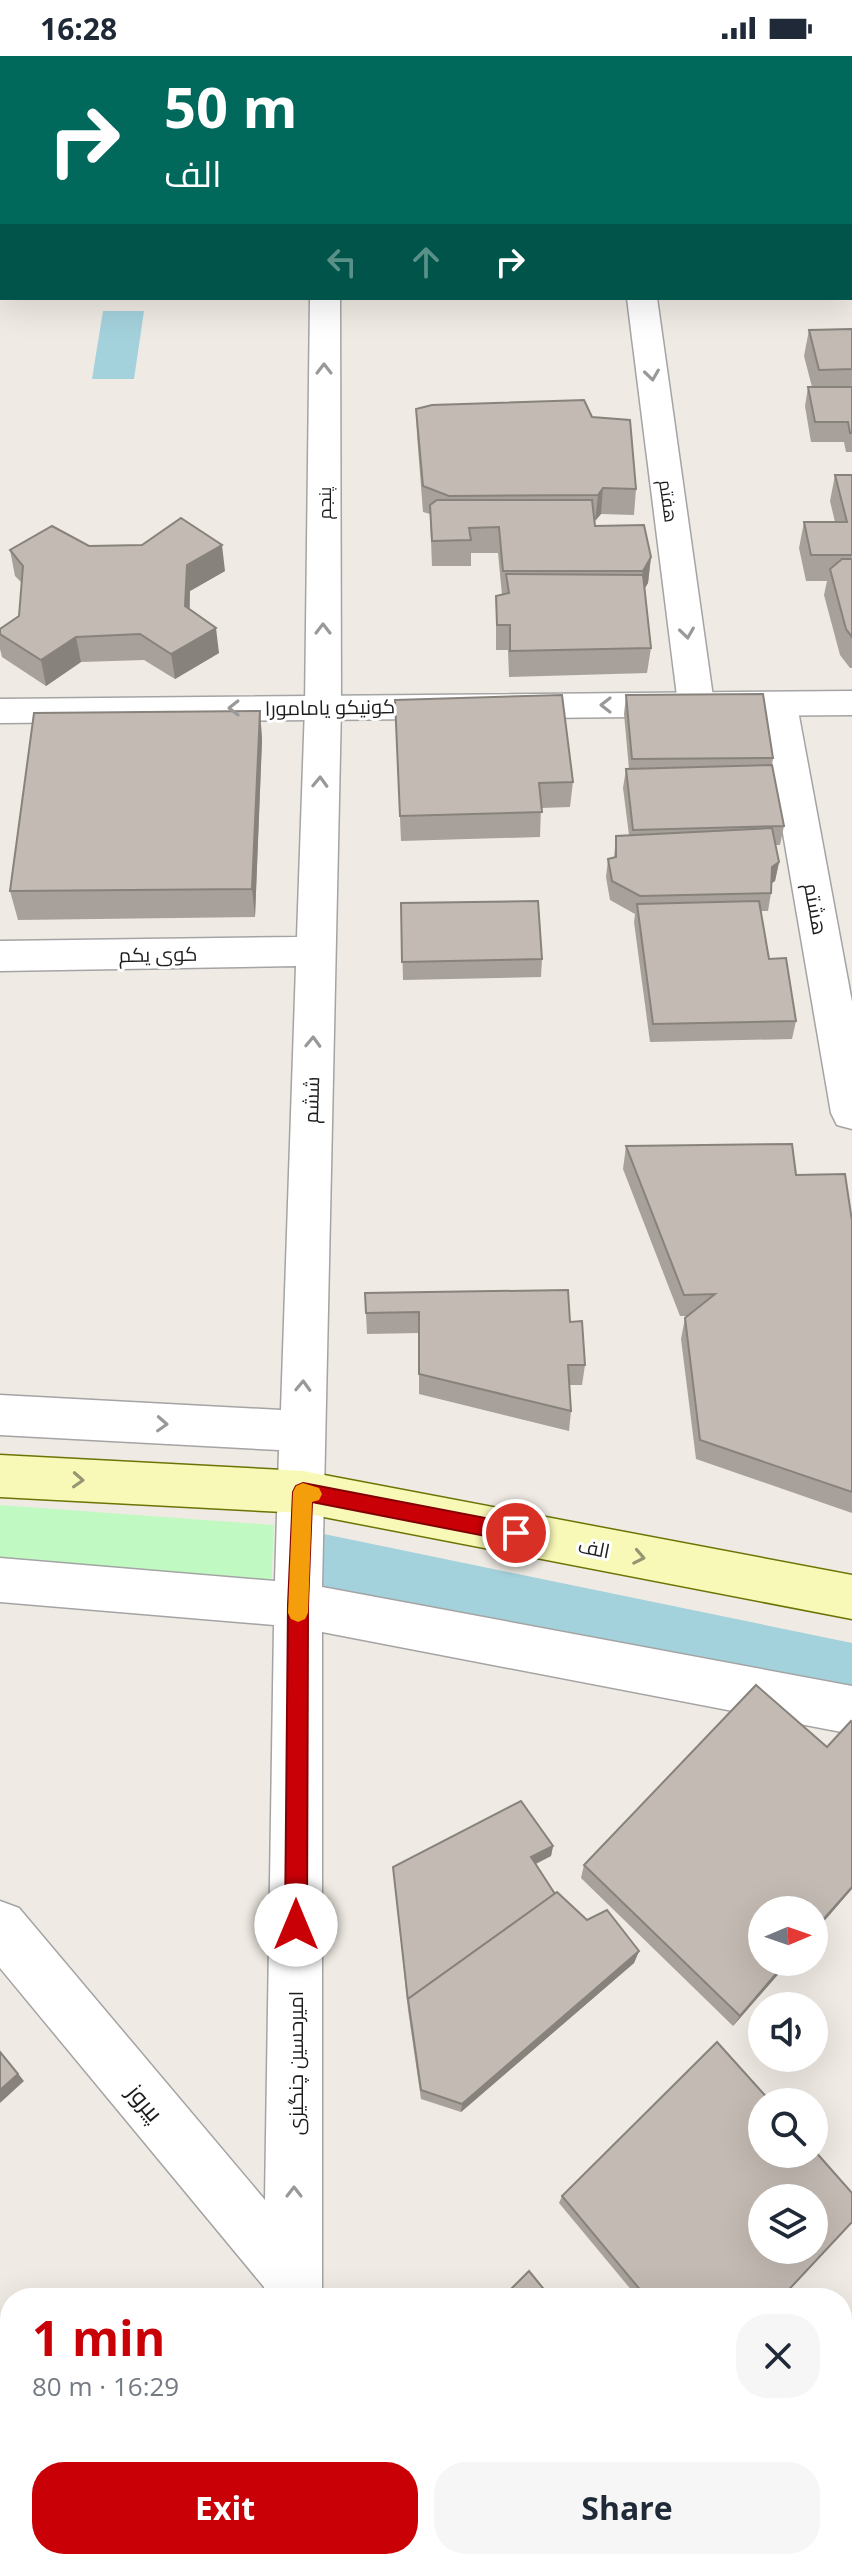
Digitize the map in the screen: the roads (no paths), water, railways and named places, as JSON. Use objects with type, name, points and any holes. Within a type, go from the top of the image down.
[{"type":"main road","name":"الف","points":[[0,1476],[303,1492],[852,1597]]},
{"type":"street","name":"پنجم","points":[[323,707],[325,300]]},
{"type":"street","name":"هفتم","points":[[642,300],[696,704]]},
{"type":"street","name":"کونیکو یامامورا","points":[[0,711],[852,703]]},
{"type":"street","name":"هشتم","points":[[779,705],[852,1113]]},
{"type":"street","name":"ششم","points":[[303,1492],[302,1431],[323,707]]},
{"type":"street","name":"کوی یکم","points":[[0,956],[315,951]]},
{"type":"street","points":[[0,1415],[302,1431]]},
{"type":"street","name":"امیرحسین چنگیزی","points":[[293,2287],[298,1605],[303,1492]]},
{"type":"street","points":[[0,1580],[298,1605],[852,1710]]},
{"type":"street","name":"پیروز","points":[[0,1927],[293,2287]]},
{"type":"water","points":[[103,311],[144,311],[134,379],[92,379]]},
{"type":"water","points":[[319,1533],[852,1643],[852,1691],[319,1591]]}]
